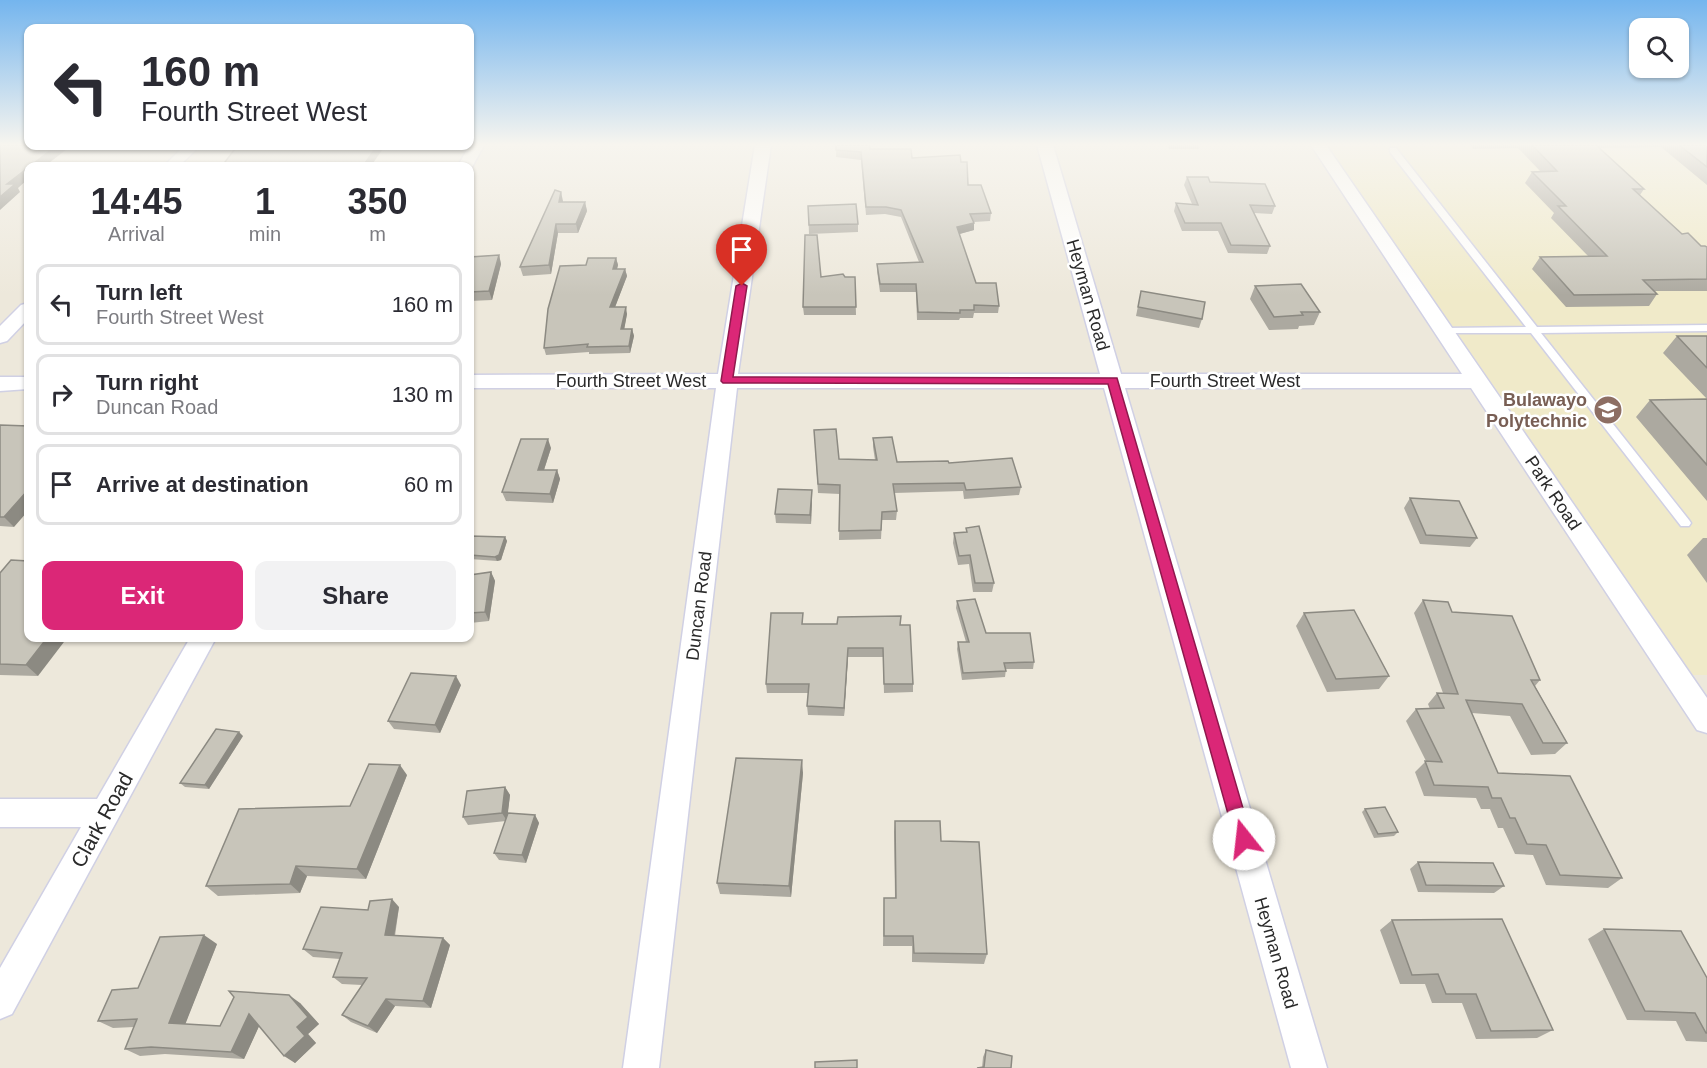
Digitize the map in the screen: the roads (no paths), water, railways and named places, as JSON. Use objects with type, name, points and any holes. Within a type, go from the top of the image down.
[{"type":"street","name":"Duncan Road","points":[[641,1068],[727,381],[755,195]]},
{"type":"street","name":"Heyman Road","points":[[1059,195],[1309,1068]]},
{"type":"street","name":"Park Road","points":[[1352,195],[1477,381],[1696,691],[1707,721]]},
{"type":"street","points":[[0,337],[24,313]]},
{"type":"street","name":"Fourth Street West","points":[[474,381],[1477,381]]},
{"type":"street","points":[[0,384],[24,384]]},
{"type":"street","name":"Clark Road","points":[[0,1002],[200,642]]},
{"type":"street","points":[[0,813],[105,813]]},
{"type":"lane","points":[[1428,195],[1685,524]]},
{"type":"lane","points":[[1444,331],[1707,328]]},
{"type":"place","name":"Bulawayo Polytechnic","points":[[1608,410]]}]
